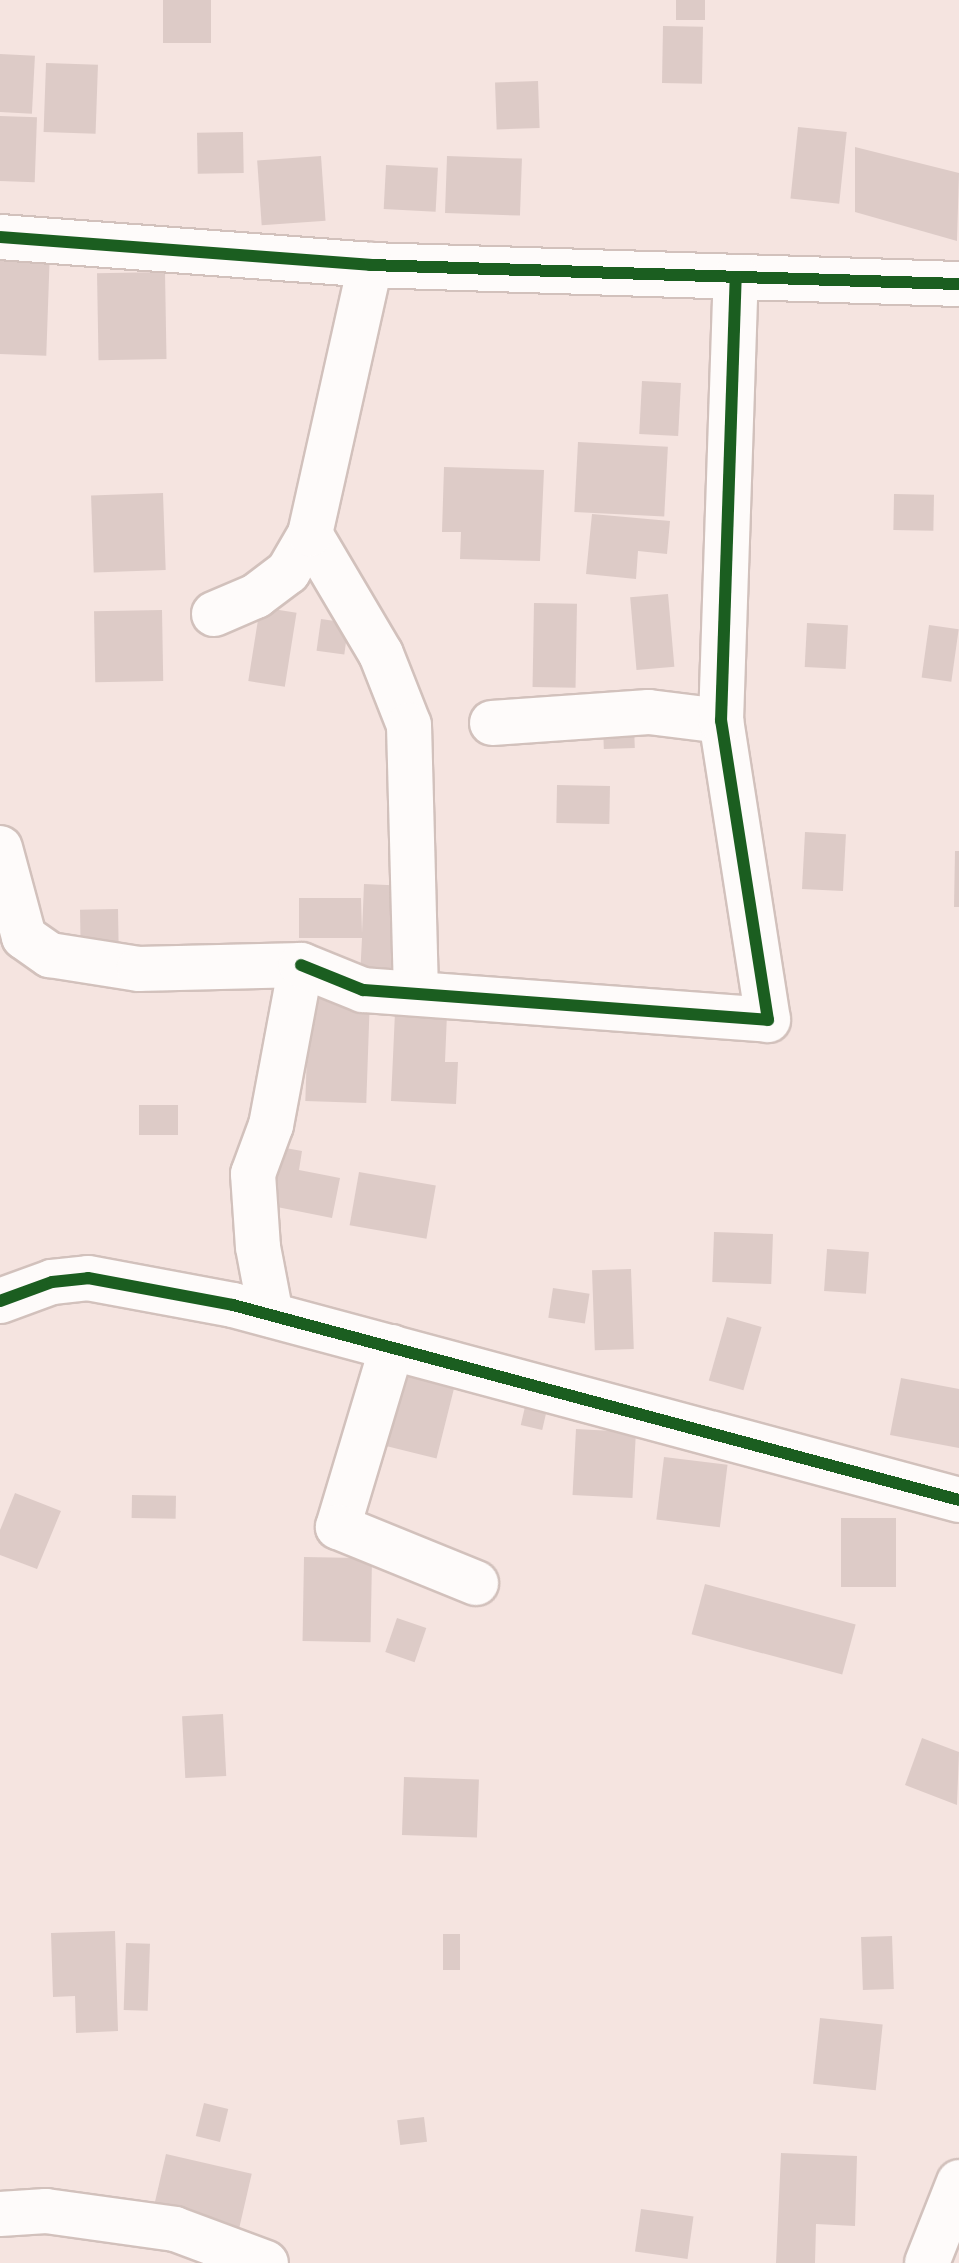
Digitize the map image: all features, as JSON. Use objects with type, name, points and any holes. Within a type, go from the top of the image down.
[{"type":"street","points":[[0,237],[370,265],[959,284]]},
{"type":"street","points":[[214,614],[256,596],[288,572],[310,534],[370,265]]},
{"type":"street","points":[[0,848],[24,937],[50,955],[139,969],[301,965],[363,990],[416,990],[768,1020],[721,721],[736,277]]},
{"type":"street","points":[[310,534],[381,654],[409,725],[416,990]]},
{"type":"street","points":[[492,723],[649,712],[721,721]]},
{"type":"street","points":[[271,1315],[258,1247],[253,1174],[271,1125],[301,965]]},
{"type":"street","points":[[0,1301],[52,1282],[88,1278],[271,1315],[959,1500]]},
{"type":"street","points":[[392,1347],[338,1527],[476,1583]]},
{"type":"street","points":[[927,2263],[959,2182]]},
{"type":"street","points":[[0,2214],[46,2211],[175,2229],[266,2263]]},
{"type":"building","points":[[163,0],[211,0],[211,43],[163,43]]},
{"type":"building","points":[[676,0],[705,0],[705,20],[676,20]]},
{"type":"building","points":[[663,26],[703,27],[702,84],[662,83]]},
{"type":"building","points":[[0,54],[35,56],[32,114],[0,112]]},
{"type":"building","points":[[46,63],[98,65],[96,134],[44,132]]},
{"type":"building","points":[[538,81],[540,128],[497,129],[495,83]]},
{"type":"building","points":[[0,116],[37,117],[35,182],[0,181]]},
{"type":"building","points":[[798,127],[847,132],[839,204],[790,199]]},
{"type":"building","points":[[243,132],[244,173],[198,174],[197,133]]},
{"type":"building","points":[[855,147],[959,173],[957,241],[855,212]]},
{"type":"building","points":[[321,156],[326,221],[262,225],[257,160]]},
{"type":"building","points":[[447,156],[522,159],[520,216],[445,213]]},
{"type":"building","points":[[386,165],[438,168],[436,212],[384,209]]},
{"type":"building","points":[[0,248],[50,250],[46,356],[0,354]]},
{"type":"building","points":[[165,272],[167,359],[99,360],[97,273]]},
{"type":"building","points":[[642,381],[681,383],[678,436],[639,434]]},
{"type":"building","points":[[578,442],[668,447],[664,517],[574,512]]},
{"type":"building","points":[[444,467],[544,470],[540,561],[460,559],[461,532],[442,532]]},
{"type":"building","points":[[163,493],[166,570],[94,572],[91,496]]},
{"type":"building","points":[[894,494],[934,495],[933,531],[893,530]]},
{"type":"building","points":[[592,514],[670,521],[667,554],[638,551],[636,579],[586,574]]},
{"type":"building","points":[[668,594],[674,667],[637,670],[630,597]]},
{"type":"building","points":[[534,603],[577,604],[576,688],[533,687]]},
{"type":"building","points":[[260,607],[297,613],[285,687],[248,681]]},
{"type":"building","points":[[162,610],[163,681],[95,682],[94,611]]},
{"type":"building","points":[[321,619],[349,623],[344,655],[317,651]]},
{"type":"building","points":[[807,623],[848,625],[846,669],[805,667]]},
{"type":"building","points":[[929,625],[959,629],[951,682],[922,677]]},
{"type":"building","points":[[634,725],[635,748],[604,749],[603,726]]},
{"type":"building","points":[[557,785],[610,786],[609,824],[556,823]]},
{"type":"building","points":[[805,832],[846,834],[843,891],[802,889]]},
{"type":"building","points":[[955,851],[959,851],[959,907],[954,907]]},
{"type":"building","points":[[364,884],[410,886],[406,979],[360,977],[362,938],[299,938],[299,898],[361,898],[362,933]]},
{"type":"building","points":[[118,909],[119,956],[81,957],[80,910]]},
{"type":"building","points":[[309,995],[370,997],[366,1103],[305,1101]]},
{"type":"building","points":[[395,1012],[447,1014],[445,1062],[458,1062],[456,1104],[391,1101]]},
{"type":"building","points":[[139,1105],[178,1105],[178,1135],[139,1135]]},
{"type":"building","points":[[269,1145],[302,1151],[299,1170],[340,1178],[332,1218],[257,1203]]},
{"type":"building","points":[[359,1172],[436,1186],[426,1239],[350,1225]]},
{"type":"building","points":[[714,1232],[773,1234],[771,1284],[712,1282]]},
{"type":"building","points":[[827,1249],[869,1252],[866,1294],[824,1291]]},
{"type":"building","points":[[631,1269],[634,1349],[595,1350],[592,1270]]},
{"type":"building","points":[[553,1288],[590,1294],[585,1323],[548,1318]]},
{"type":"building","points":[[727,1317],[762,1327],[743,1390],[709,1380]]},
{"type":"building","points":[[403,1374],[454,1387],[437,1459],[385,1446]]},
{"type":"building","points":[[901,1378],[959,1389],[959,1448],[890,1435]]},
{"type":"building","points":[[530,1385],[551,1390],[542,1430],[521,1425]]},
{"type":"building","points":[[576,1429],[636,1432],[632,1498],[573,1495]]},
{"type":"building","points":[[664,1457],[728,1465],[720,1527],[656,1520]]},
{"type":"building","points":[[15,1493],[61,1511],[37,1569],[0,1555],[0,1530]]},
{"type":"building","points":[[132,1495],[176,1496],[176,1519],[132,1518]]},
{"type":"building","points":[[841,1518],[896,1518],[896,1587],[841,1587]]},
{"type":"building","points":[[304,1557],[372,1558],[371,1642],[303,1641]]},
{"type":"building","points":[[705,1584],[856,1624],[842,1675],[692,1634]]},
{"type":"building","points":[[397,1618],[426,1628],[415,1662],[385,1652]]},
{"type":"building","points":[[223,1714],[226,1776],[185,1778],[182,1716]]},
{"type":"building","points":[[922,1738],[959,1752],[957,1805],[905,1785]]},
{"type":"building","points":[[404,1777],[479,1780],[477,1838],[402,1835]]},
{"type":"building","points":[[115,1931],[118,2031],[76,2033],[75,1996],[53,1997],[51,1933]]},
{"type":"building","points":[[443,1934],[460,1934],[460,1970],[443,1970]]},
{"type":"building","points":[[892,1936],[894,1989],[863,1990],[861,1937]]},
{"type":"building","points":[[126,1943],[150,1944],[148,2011],[124,2010]]},
{"type":"building","points":[[820,2018],[883,2025],[876,2090],[813,2084]]},
{"type":"building","points":[[204,2103],[228,2109],[220,2142],[196,2136]]},
{"type":"building","points":[[424,2117],[427,2142],[400,2145],[397,2120]]},
{"type":"building","points":[[781,2153],[857,2156],[855,2226],[816,2224],[815,2263],[776,2263]]},
{"type":"building","points":[[166,2154],[252,2174],[238,2233],[152,2213]]},
{"type":"building","points":[[641,2209],[693,2216],[687,2259],[635,2252]]},
{"type":"cycle path","points":[[0,237],[370,265],[959,284]]},
{"type":"cycle path","points":[[301,965],[363,990],[768,1020],[721,721],[736,277]]},
{"type":"cycle path","points":[[0,1301],[52,1282],[88,1278],[233,1305],[959,1500]]}]
